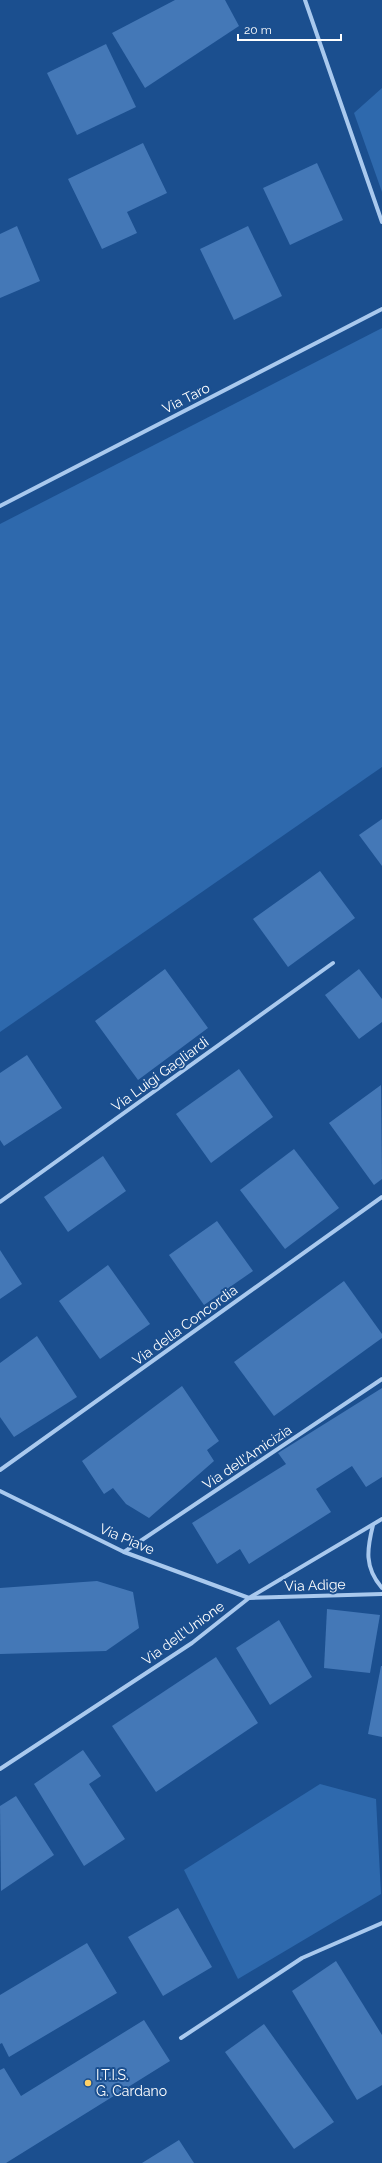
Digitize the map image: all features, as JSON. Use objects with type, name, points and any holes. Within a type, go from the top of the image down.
[{"type":"street","points":[[305,0],[382,222]]},
{"type":"street","name":"Via Taro","points":[[0,506],[382,309]]},
{"type":"street","name":"Via Luigi Gagliardi","points":[[0,1202],[332,963]]},
{"type":"street","name":"Via della Concordia","points":[[0,1470],[382,1197]]},
{"type":"street","name":"Via dell'Amicizia","points":[[124,1552],[382,1379]]},
{"type":"street","name":"Via Piave","points":[[0,1491],[124,1552],[249,1598]]},
{"type":"street","name":"Via dell'Unione","points":[[0,1770],[192,1643],[249,1598],[382,1519]]},
{"type":"street","points":[[373,1525],[367,1551],[374,1579],[382,1588]]},
{"type":"street","name":"Via Adige","points":[[249,1598],[382,1594]]},
{"type":"street","points":[[181,2038],[302,1958],[382,1923]]},
{"type":"shaded area","points":[[382,88],[382,192],[354,113]]},
{"type":"shaded area","points":[[382,328],[382,767],[0,1032],[0,524]]},
{"type":"shaded area","points":[[320,1784],[376,1799],[381,1894],[238,1979],[184,1870]]},
{"type":"building","points":[[175,0],[225,0],[239,26],[145,88],[112,33]]},
{"type":"building","points":[[106,44],[136,107],[77,135],[47,73]]},
{"type":"building","points":[[143,143],[167,193],[127,212],[137,233],[102,249],[68,179]]},
{"type":"building","points":[[317,163],[343,220],[290,245],[263,188]]},
{"type":"building","points":[[17,226],[40,281],[0,298],[0,234]]},
{"type":"building","points":[[248,226],[282,296],[234,320],[200,249]]},
{"type":"building","points":[[382,819],[382,866],[359,835]]},
{"type":"building","points":[[320,871],[355,918],[288,967],[253,919]]},
{"type":"building","points":[[165,969],[208,1028],[138,1080],[95,1021]]},
{"type":"building","points":[[359,969],[382,999],[382,1022],[359,1039],[325,995]]},
{"type":"building","points":[[27,1055],[62,1108],[4,1146],[0,1140],[0,1073]]},
{"type":"building","points":[[239,1069],[273,1117],[211,1163],[176,1114]]},
{"type":"building","points":[[381,1085],[382,1179],[374,1185],[329,1123]]},
{"type":"building","points":[[294,1149],[339,1208],[285,1249],[240,1190]]},
{"type":"building","points":[[103,1156],[126,1191],[68,1232],[44,1197]]},
{"type":"building","points":[[217,1221],[253,1271],[204,1305],[169,1255]]},
{"type":"building","points":[[0,1250],[22,1284],[0,1299]]},
{"type":"building","points":[[108,1265],[150,1324],[100,1359],[59,1301]]},
{"type":"building","points":[[344,1281],[382,1334],[382,1338],[274,1416],[234,1362]]},
{"type":"building","points":[[37,1336],[77,1397],[14,1437],[0,1417],[0,1363]]},
{"type":"building","points":[[182,1386],[219,1441],[207,1450],[214,1461],[149,1518],[126,1504],[113,1488],[104,1494],[82,1461]]},
{"type":"building","points":[[382,1388],[382,1477],[366,1487],[352,1466],[316,1489],[331,1512],[249,1564],[240,1549],[217,1564],[192,1523],[286,1464],[278,1453]]},
{"type":"building","points":[[97,1581],[133,1592],[139,1628],[106,1651],[0,1654],[0,1588]]},
{"type":"building","points":[[327,1609],[380,1615],[370,1673],[324,1668]]},
{"type":"building","points":[[279,1620],[312,1677],[270,1705],[236,1648]]},
{"type":"building","points":[[216,1657],[258,1723],[156,1792],[112,1726]]},
{"type":"building","points":[[382,1666],[382,1737],[368,1734]]},
{"type":"building","points":[[83,1750],[101,1776],[89,1784],[125,1839],[84,1866],[34,1784]]},
{"type":"building","points":[[16,1796],[54,1855],[1,1891],[0,1806]]},
{"type":"building","points":[[178,1908],[212,1967],[163,1996],[128,1937]]},
{"type":"building","points":[[87,1943],[117,1993],[9,2057],[2,2043],[0,2044],[0,1995]]},
{"type":"building","points":[[336,1961],[382,2035],[382,2085],[357,2100],[292,1991]]},
{"type":"building","name":"I.T.I.S. G. Cardano","points":[[144,2020],[170,2061],[6,2163],[0,2163],[0,2070],[4,2068],[21,2096]]},
{"type":"building","points":[[264,2024],[334,2122],[294,2149],[225,2052]]},
{"type":"building","name":"I.T.I.S. G. Cardano","points":[[179,2140],[194,2163],[142,2163]]},
{"type":"place","name":"I.T.I.S. G. Cardano","points":[[88,2083]]}]
